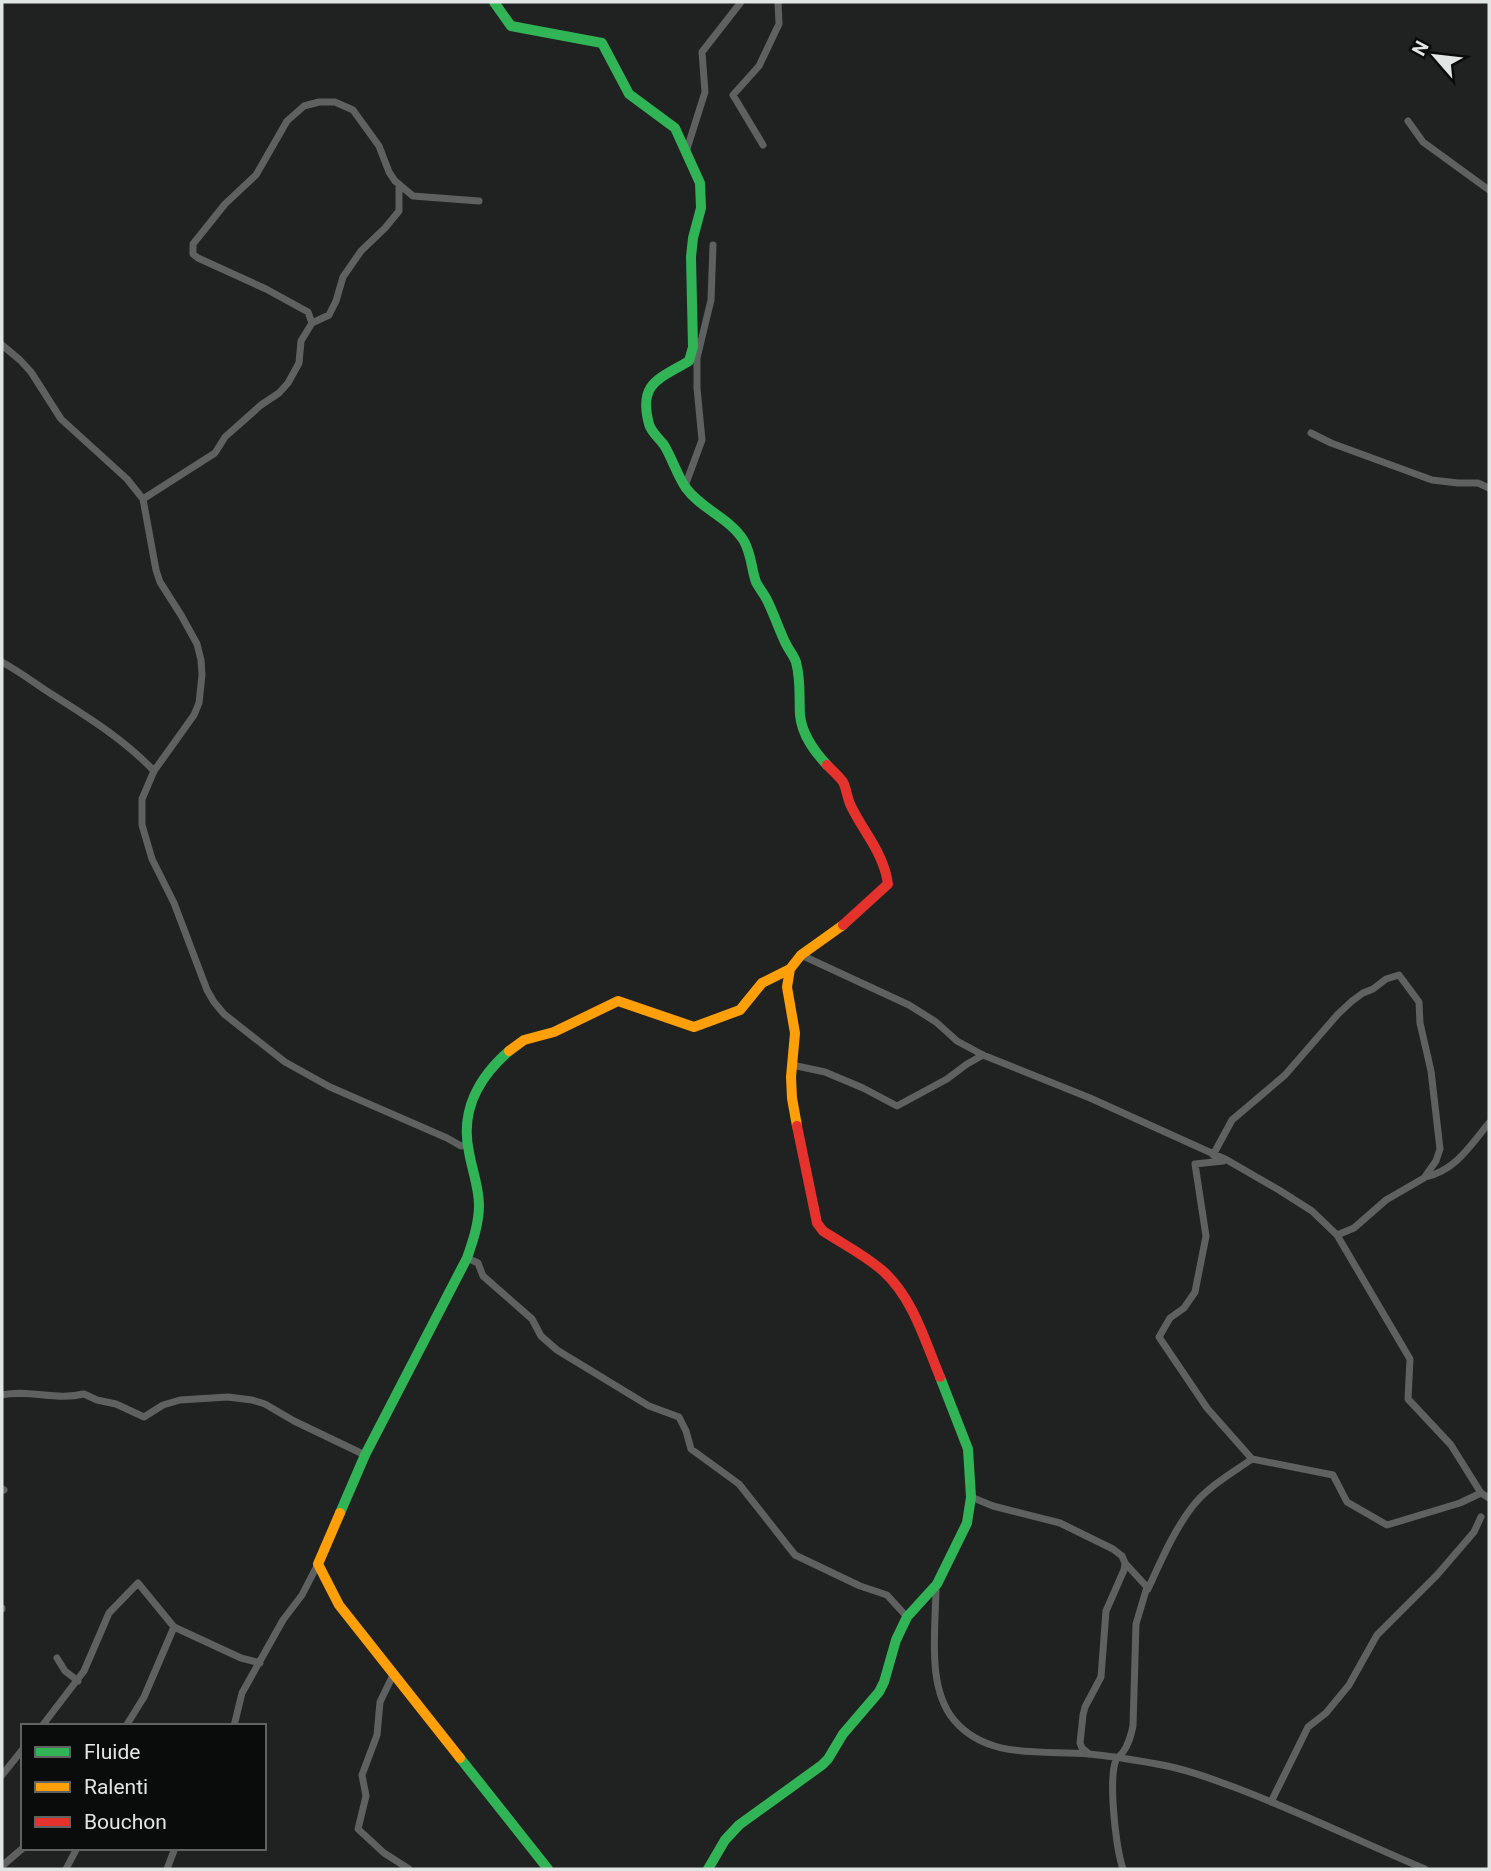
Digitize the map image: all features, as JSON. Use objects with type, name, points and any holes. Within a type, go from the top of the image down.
[{"type":"street","points":[[234,1724],[242,1693],[283,1620],[302,1595],[365,1455],[467,1258],[477,1230],[480,1204],[467,1145],[467,1115],[479,1088],[495,1065],[525,1039],[542,1037],[618,1001],[694,1027],[740,1010],[762,983],[790,969],[801,955],[849,921],[888,884],[888,873],[845,796],[844,782],[823,761],[803,731],[796,660],[787,646],[768,600],[756,582],[752,560],[743,540],[732,527],[707,509],[685,487],[662,442],[649,428],[646,402],[649,388],[689,361],[693,348],[691,257],[701,208],[701,183],[675,128],[629,94],[602,43],[511,26],[494,2]]},
{"type":"street","points":[[686,152],[705,92],[702,52],[741,2]]},
{"type":"street","points":[[763,145],[733,95],[760,66],[779,24],[778,2]]},
{"type":"street","points":[[312,323],[309,312],[302,308],[198,258],[193,254],[192,244],[225,204],[256,175],[287,121],[304,106],[335,102],[353,110],[379,146],[395,181],[417,197],[480,201]]},
{"type":"street","points":[[1408,121],[1423,142],[1489,190]]},
{"type":"street","points":[[144,499],[215,453],[225,437],[288,383],[299,363],[301,341],[312,323],[329,315],[343,277],[361,251],[399,211],[399,184]]},
{"type":"street","points":[[685,487],[702,440],[697,358],[711,300],[713,245]]},
{"type":"street","points":[[2,345],[31,372],[61,419],[122,473],[144,499],[160,582],[197,644],[202,675],[199,703],[194,715],[153,771],[142,799],[142,825],[152,859],[174,903],[206,990],[225,1014],[268,1050],[307,1075],[461,1146],[467,1145]]},
{"type":"street","points":[[1311,433],[1432,480],[1478,483],[1489,488]]},
{"type":"street","points":[[2,662],[103,727],[141,757],[153,771]]},
{"type":"street","points":[[801,955],[909,1005],[936,1022],[957,1041],[983,1055],[1090,1098],[1227,1160],[1312,1211],[1337,1235],[1410,1359],[1408,1399],[1451,1445],[1481,1493],[1489,1498]]},
{"type":"street","points":[[708,1869],[730,1832],[828,1759],[843,1734],[872,1702],[884,1682],[896,1640],[907,1617],[936,1584],[967,1523],[971,1497],[968,1449],[908,1303],[884,1272],[828,1235],[817,1223],[792,1098],[795,1033],[787,987],[790,969]]},
{"type":"street","points":[[1213,1154],[1233,1120],[1285,1075],[1338,1014],[1363,993],[1386,979],[1399,975],[1419,1002],[1420,1023],[1431,1071],[1440,1149],[1436,1161],[1424,1178]]},
{"type":"street","points":[[792,1065],[825,1072],[897,1106],[947,1079],[967,1063],[983,1055]]},
{"type":"street","points":[[1337,1235],[1354,1228],[1386,1200],[1424,1178],[1439,1174],[1459,1159],[1489,1123]]},
{"type":"street","points":[[1227,1160],[1195,1164],[1206,1236],[1200,1270],[1195,1292],[1184,1308],[1170,1318],[1159,1337],[1208,1408],[1252,1459],[1334,1475],[1347,1502],[1387,1525],[1460,1503],[1481,1493]]},
{"type":"street","points":[[467,1258],[478,1263],[483,1276],[532,1319],[541,1336],[558,1350],[649,1406],[678,1417],[686,1431],[691,1449],[740,1484],[795,1555],[860,1586],[887,1595],[907,1617]]},
{"type":"street","points":[[2,1395],[69,1398],[84,1394],[97,1401],[116,1404],[144,1417],[163,1405],[180,1400],[228,1397],[252,1400],[365,1455]]},
{"type":"street","points":[[1123,1869],[1115,1829],[1113,1790],[1116,1759],[1124,1752],[1133,1726],[1136,1624],[1147,1590],[1169,1544],[1193,1505],[1252,1459]]},
{"type":"street","points":[[971,1497],[993,1506],[1060,1523],[1113,1549],[1146,1584],[1147,1590]]},
{"type":"street","points":[[1271,1802],[1308,1727],[1326,1713],[1349,1685],[1377,1635],[1437,1575],[1474,1532],[1480,1517]]},
{"type":"street","points":[[1089,1755],[1080,1743],[1083,1715],[1101,1677],[1106,1611],[1125,1563]]},
{"type":"street","points":[[318,1564],[340,1605],[548,1869]]},
{"type":"street","points":[[44,1724],[78,1681],[109,1613],[138,1583],[174,1627],[241,1658],[260,1663]]},
{"type":"street","points":[[936,1584],[935,1656],[940,1697],[953,1720],[974,1737],[1007,1750],[1089,1755],[1184,1769],[1271,1802],[1425,1869]]},
{"type":"street","points":[[127,1724],[144,1697],[174,1627]]},
{"type":"street","points":[[57,1658],[65,1671],[78,1681]]},
{"type":"street","points":[[393,1675],[380,1702],[377,1735],[362,1775],[366,1796],[358,1829],[384,1853],[409,1869]]},
{"type":"street","points":[[2,1775],[21,1751]]},
{"type":"street","points":[[2,1866],[21,1850]]},
{"type":"street","points":[[66,1869],[76,1850]]},
{"type":"street","points":[[167,1869],[174,1850]]},
{"type":"traffic: fast","points":[[494,2],[511,26],[602,43],[629,94],[675,128],[700,183],[701,208],[691,257],[693,347],[689,361],[660,378],[649,391],[646,399],[649,424],[664,445],[686,488],[699,502],[731,526],[744,541],[756,582],[796,662],[803,729],[813,748],[827,765]]},
{"type":"traffic: fast","points":[[340,1513],[365,1455],[467,1258],[477,1225],[479,1205],[470,1159],[467,1123],[474,1096],[489,1072],[509,1051]]},
{"type":"traffic: fast","points":[[708,1869],[725,1840],[739,1825],[828,1759],[843,1734],[879,1692],[896,1640],[907,1617],[937,1584],[967,1523],[971,1497],[968,1449],[940,1377]]},
{"type":"traffic: fast","points":[[460,1758],[548,1869]]},
{"type":"traffic: slow","points":[[509,1051],[524,1040],[554,1032],[618,1001],[694,1027],[740,1010],[762,983],[790,969],[801,955],[843,925]]},
{"type":"traffic: slow","points":[[790,969],[787,987],[795,1033],[791,1077],[797,1126]]},
{"type":"traffic: slow","points":[[340,1513],[318,1564],[339,1605],[460,1758]]},
{"type":"traffic: jam","points":[[827,765],[843,782],[850,805],[883,863],[888,884],[843,925]]},
{"type":"traffic: jam","points":[[797,1126],[817,1223],[823,1231],[869,1260],[893,1282],[917,1321],[940,1377]]}]
